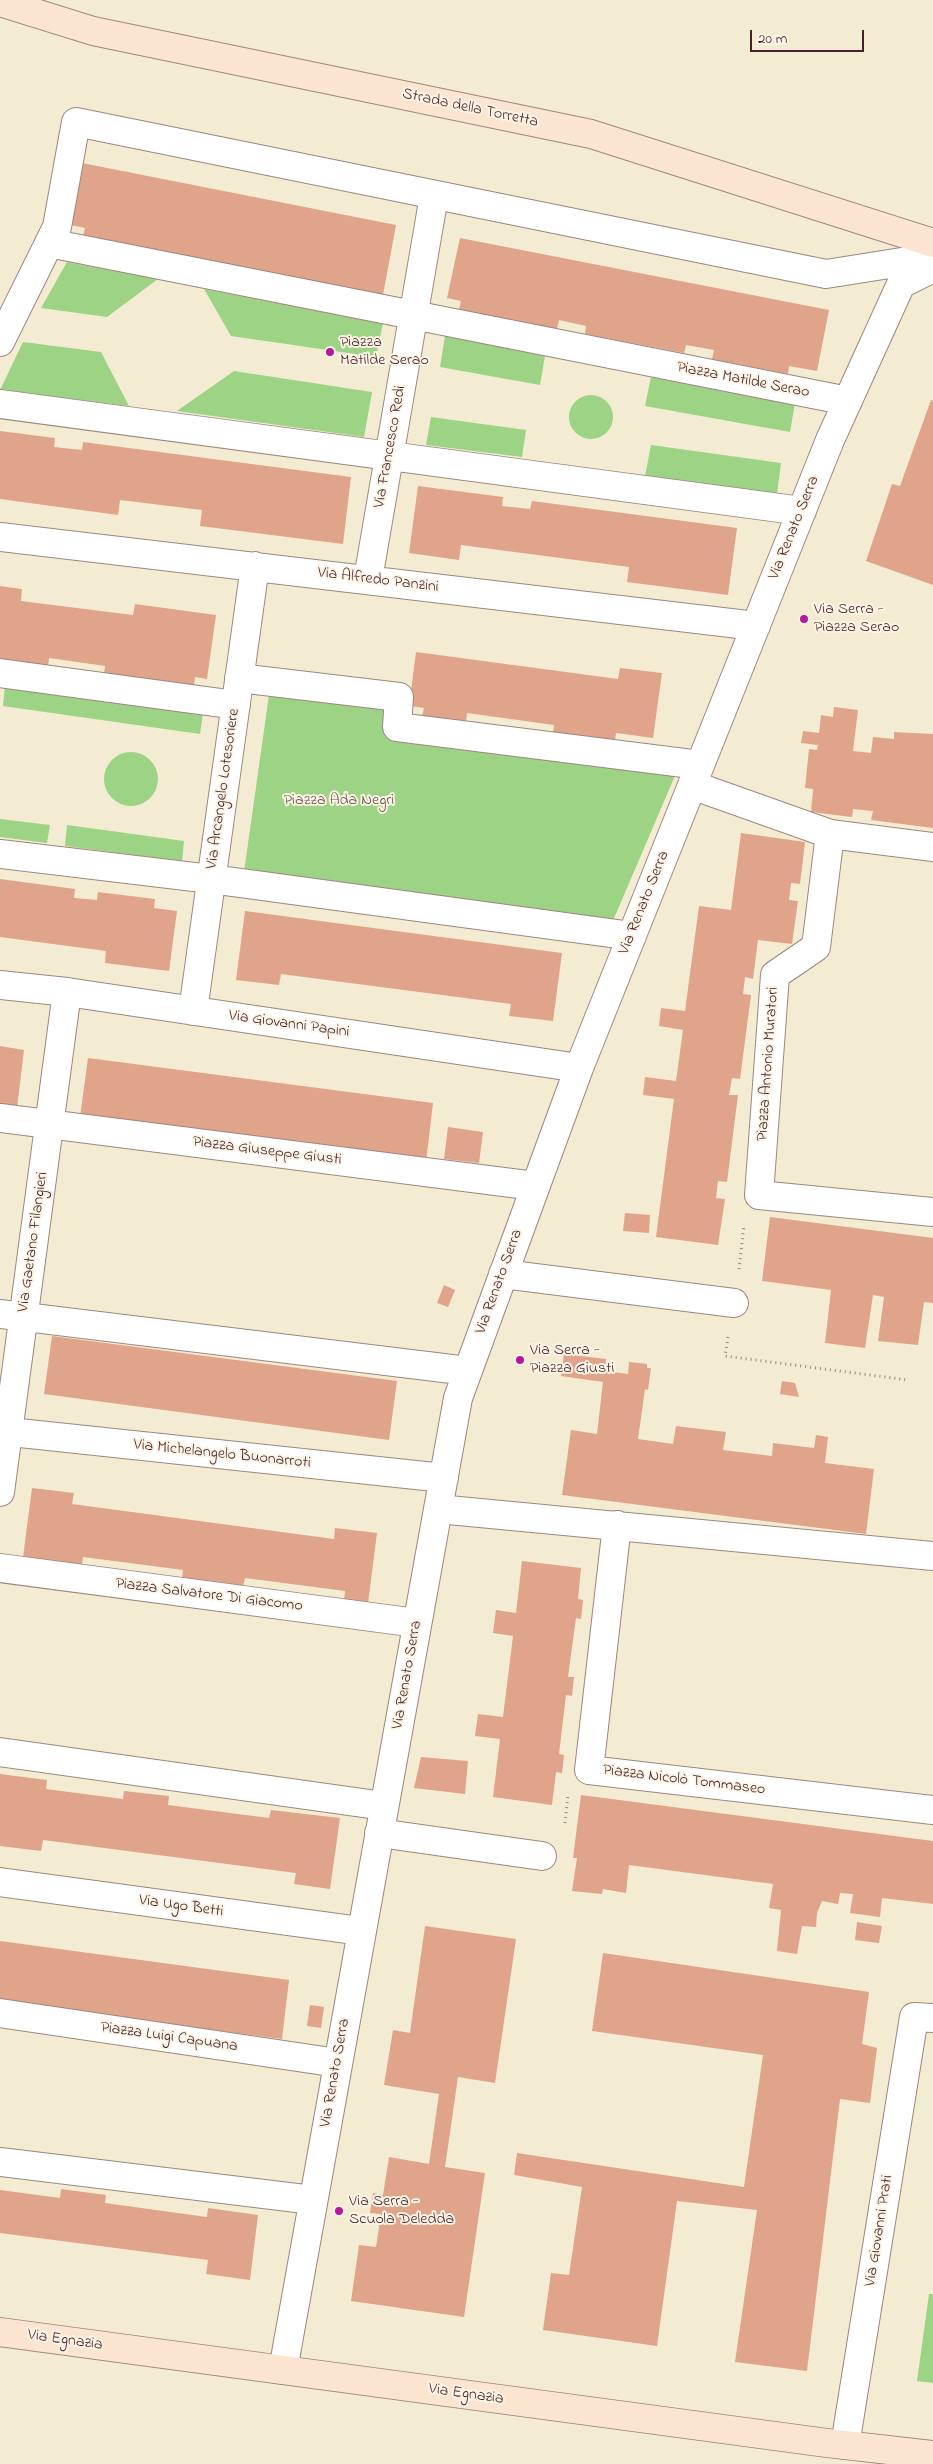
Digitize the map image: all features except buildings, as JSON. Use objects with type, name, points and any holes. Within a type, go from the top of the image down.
[{"type":"street","name":"Strada della Torretta","points":[[0,2],[93,32],[591,134],[933,243]]},
{"type":"street","points":[[0,342],[57,227],[76,122],[826,274],[933,257]]},
{"type":"street","name":"Via Francesco Redi","points":[[368,579],[434,196]]},
{"type":"street","name":"Piazza Matilde Serao","points":[[48,244],[848,401]]},
{"type":"street","name":"Via Renato Serra","points":[[283,2370],[458,1398],[579,1068],[802,511],[848,401],[900,284],[933,268]]},
{"type":"street","points":[[0,404],[802,511]]},
{"type":"street","name":"Via Alfredo Panzini","points":[[0,537],[756,626]]},
{"type":"street","name":"Via Arcangelo Lotesoriere","points":[[193,1011],[255,566]]},
{"type":"street","points":[[0,673],[236,705]]},
{"type":"street","points":[[239,678],[399,696],[397,727],[696,775],[830,834],[933,847]]},
{"type":"street","name":"Piazza Antonio Muratori","points":[[759,1195],[775,976],[816,947],[830,834]]},
{"type":"street","points":[[0,854],[211,879],[632,936]]},
{"type":"street","name":"Via Giovanni Papini","points":[[0,985],[67,992],[579,1068]]},
{"type":"street","name":"Via Gaetano Filangieri","points":[[0,1492],[12,1316],[49,1125],[67,992]]},
{"type":"street","name":"Piazza Giuseppe Giusti","points":[[0,1118],[535,1186]]},
{"type":"street","points":[[759,1195],[933,1212]]},
{"type":"street","points":[[503,1274],[734,1303]]},
{"type":"street","points":[[12,1316],[468,1370]]},
{"type":"street","name":"Via Michelangelo Buonarroti","points":[[4,1431],[444,1478]]},
{"type":"street","points":[[438,1508],[933,1556]]},
{"type":"street","name":"Piazza Nicolò Tommaseo","points":[[617,1525],[589,1770],[933,1810]]},
{"type":"street","name":"Piazza Salvatore Di Giacomo","points":[[0,1568],[417,1623]]},
{"type":"street","points":[[0,1752],[384,1806]]},
{"type":"street","points":[[379,1833],[542,1856]]},
{"type":"street","name":"Via Ugo Betti","points":[[0,1882],[361,1931]]},
{"type":"street","name":"Piazza Luigi Capuana","points":[[0,2013],[338,2063]]},
{"type":"street","name":"Via Giovanni Prati","points":[[845,2445],[924,2017]]},
{"type":"street","points":[[0,2162],[313,2200]]},
{"type":"street","name":"Via Egnazia","points":[[0,2332],[845,2445],[933,2455]]},
{"type":"path","points":[[759,1195],[746,1208],[725,1356],[908,1380]]},
{"type":"green space","points":[[67,262],[158,279],[107,317],[41,308]]},
{"type":"green space","points":[[204,289],[383,323],[376,357],[231,336]]},
{"type":"green space","points":[[445,336],[545,356],[540,385],[440,367]]},
{"type":"green space","points":[[23,342],[101,352],[129,406],[0,390]]},
{"type":"green space","points":[[234,371],[372,392],[364,437],[177,411]]},
{"type":"green space","points":[[651,377],[795,403],[790,432],[645,406]]},
{"type":"green space","points":[[591,395],[603,399],[609,405],[613,417],[609,429],[603,435],[591,439],[579,435],[573,429],[569,417],[573,405],[579,399]]},
{"type":"green space","points":[[431,417],[526,430],[522,457],[426,445]]},
{"type":"green space","points":[[651,445],[781,463],[777,494],[645,476]]},
{"type":"green space","points":[[5,686],[203,713],[200,734],[3,706]]},
{"type":"green space","name":"Piazza Ada Negri","points":[[269,695],[391,710],[388,732],[677,771],[612,923],[244,872]]},
{"type":"green space","points":[[131,752],[141,754],[150,760],[156,769],[158,779],[156,789],[150,798],[141,804],[131,806],[121,804],[112,798],[106,789],[104,779],[106,769],[112,760],[121,754]]},
{"type":"green space","points":[[0,819],[50,825],[47,843],[0,837]]},
{"type":"green space","points":[[67,825],[184,841],[182,861],[65,846]]},
{"type":"green space","points":[[929,2294],[933,2294],[933,2383],[917,2381]]},
{"type":"place","name":"Piazza Matilde Serao","points":[[330,352]]},
{"type":"place","name":"Via Serra - Piazza Serao","points":[[804,619]]},
{"type":"place","name":"Via Serra - Piazza Giusti","points":[[520,1360]]},
{"type":"place","name":"Via Serra - Scuola Deledda","points":[[339,2211]]}]
